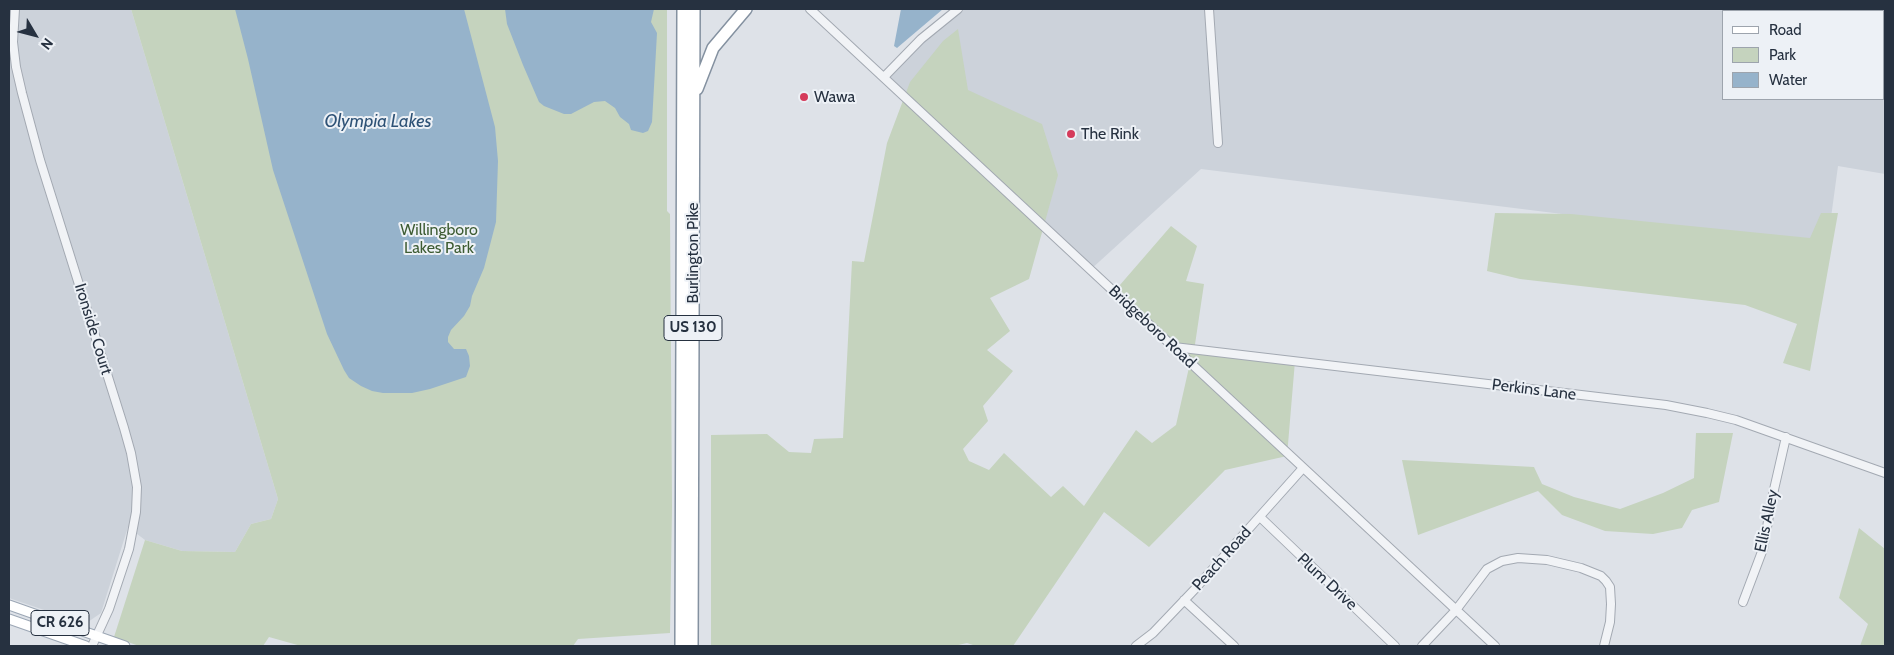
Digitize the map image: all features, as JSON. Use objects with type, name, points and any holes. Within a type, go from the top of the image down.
[{"type":"highway","name":"Burlington Pike","points":[[680,646],[683,9]]},
{"type":"highway","name":"Burlington Pike","points":[[692,646],[694,9]]},
{"type":"highway","points":[[694,95],[714,48],[746,9]]},
{"type":"main road","name":"CR 626","points":[[9,605],[125,646]]},
{"type":"main road","name":"CR 626","points":[[9,619],[86,646]]},
{"type":"street","name":"Ironside Court","points":[[15,9],[13,42],[22,93],[40,160],[124,428],[135,476],[137,499],[133,536],[119,582],[92,646]]},
{"type":"street","name":"Bridgeboro Road","points":[[810,9],[1495,646]]},
{"type":"street","points":[[884,77],[921,39],[958,9]]},
{"type":"street","points":[[1209,9],[1218,143]]},
{"type":"street","name":"Perkins Lane","points":[[1174,347],[1666,406],[1721,416],[1786,437],[1885,473]]},
{"type":"street","name":"Ellis Alley","points":[[1742,602],[1763,549],[1772,494],[1786,437]]},
{"type":"street","name":"Peach Road","points":[[1136,646],[1153,633],[1184,600],[1303,468]]},
{"type":"street","name":"Plum Drive","points":[[1260,517],[1395,646]]},
{"type":"street","points":[[1422,646],[1456,610],[1481,574],[1510,558],[1528,558],[1572,565],[1601,576],[1610,587],[1611,604],[1610,622],[1604,646]]},
{"type":"street","points":[[1184,600],[1234,646]]},
{"type":"shaded area","points":[[9,9],[131,9],[278,499],[271,519],[251,524],[235,552],[182,551],[145,540],[128,527],[101,613],[85,624],[9,598]]},
{"type":"shaded area","points":[[961,9],[1885,9],[1885,174],[1838,166],[1827,247],[1201,169],[1089,271],[884,77]]},
{"type":"green space","name":"Willingboro Lakes Park","points":[[131,9],[667,9],[667,211],[670,214],[672,507],[670,633],[578,639],[573,646],[301,646],[269,637],[263,646],[139,646],[114,637],[145,540],[182,551],[235,552],[251,524],[271,519],[278,499]]},
{"type":"green space","points":[[958,29],[968,90],[1042,124],[1058,175],[1029,279],[990,298],[1010,331],[987,350],[1013,371],[983,406],[988,421],[963,449],[969,461],[989,470],[1004,453],[1051,497],[1063,486],[1084,506],[1136,430],[1152,443],[1176,425],[1190,363],[1113,293],[1171,226],[1197,246],[1186,281],[1204,284],[1194,351],[1295,361],[1287,456],[1225,470],[1149,547],[1104,512],[1013,646],[976,646],[967,643],[954,646],[711,646],[711,435],[767,434],[789,452],[811,453],[814,439],[843,438],[852,261],[864,262],[887,143],[910,82],[943,41]]},
{"type":"green space","points":[[1495,213],[1571,214],[1810,238],[1821,213],[1838,213],[1810,371],[1783,363],[1797,324],[1745,305],[1520,279],[1487,271]]},
{"type":"green space","points":[[1696,433],[1733,433],[1719,502],[1692,510],[1682,528],[1653,534],[1605,531],[1562,515],[1538,491],[1418,535],[1402,460],[1534,467],[1542,484],[1574,497],[1620,509],[1663,493],[1694,478]]},
{"type":"green space","points":[[1859,528],[1885,549],[1885,646],[1860,646],[1868,624],[1839,598]]},
{"type":"water","name":"Olympia Lakes","points":[[235,9],[464,9],[495,127],[498,161],[496,222],[484,268],[472,296],[470,306],[464,316],[451,330],[448,337],[448,342],[454,349],[466,349],[470,366],[466,377],[412,393],[372,391],[349,378],[327,334],[273,170]]},
{"type":"water","points":[[505,9],[654,9],[651,22],[657,33],[652,122],[648,131],[643,133],[631,130],[629,124],[620,117],[615,108],[605,101],[594,102],[571,114],[564,114],[539,102],[507,24]]},
{"type":"water","points":[[901,9],[943,9],[897,48],[894,46]]},
{"type":"place","name":"Wawa","points":[[804,97]]},
{"type":"place","name":"The Rink","points":[[1071,134]]}]
